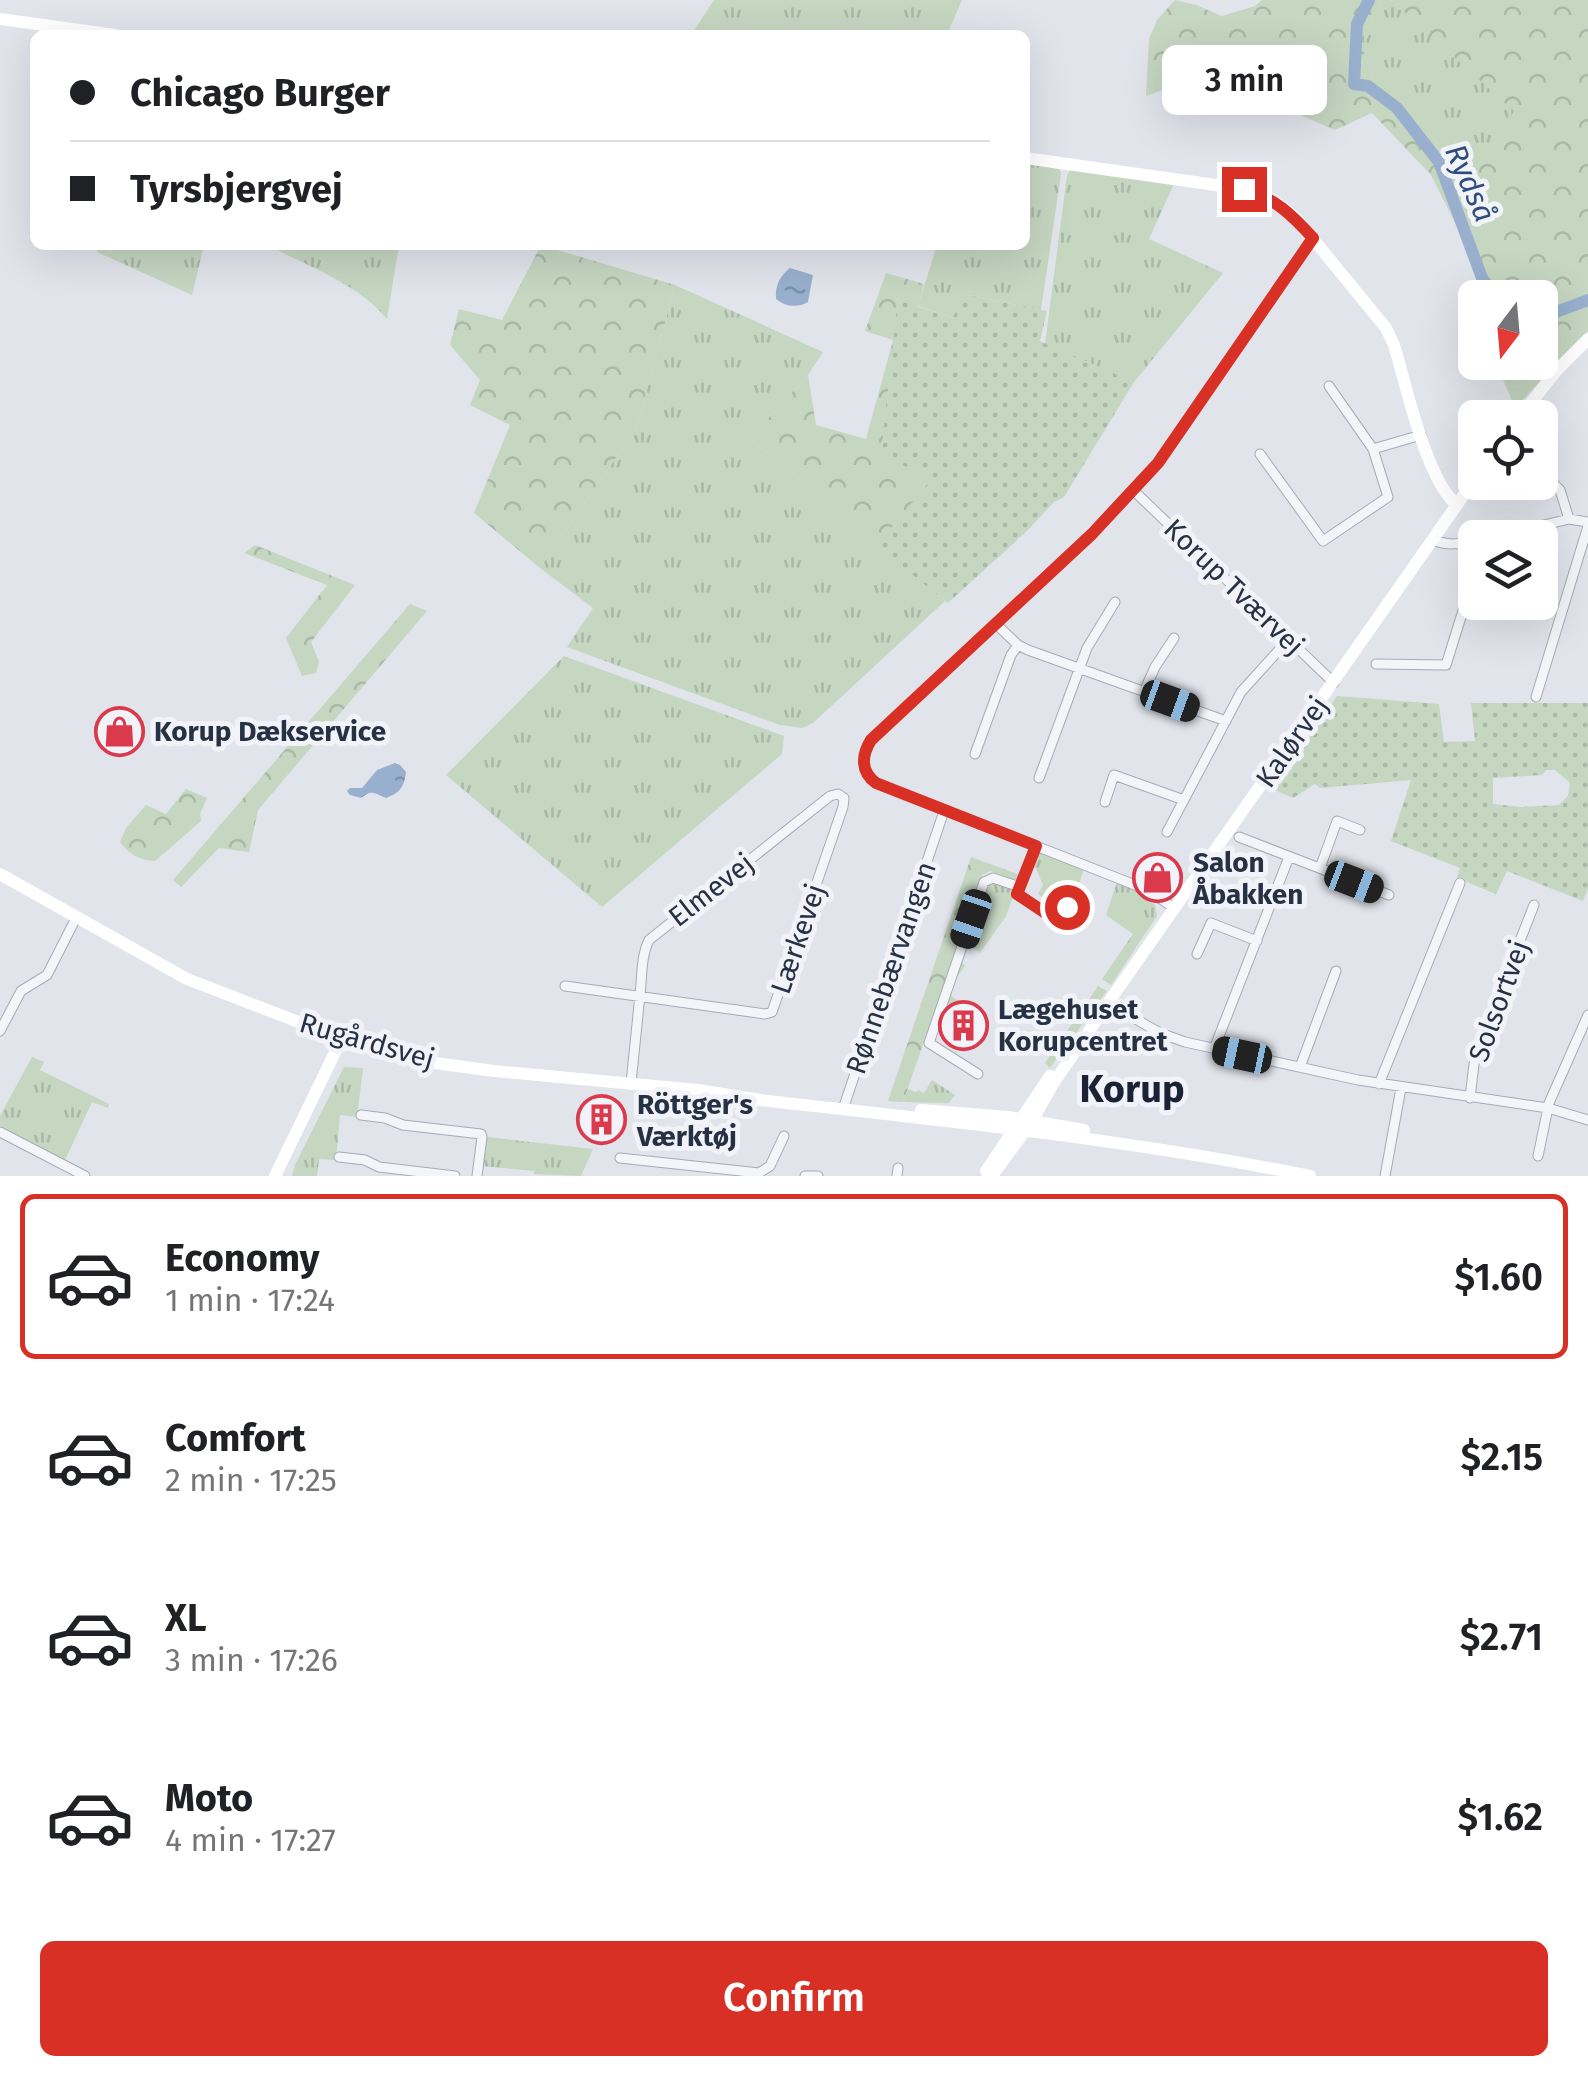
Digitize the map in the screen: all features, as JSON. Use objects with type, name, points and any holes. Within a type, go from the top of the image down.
[{"type":"street","points":[[0,19],[79,30]]},
{"type":"street","points":[[1030,159],[1244,189],[1276,202],[1313,238],[1386,328],[1441,486],[1457,504]]},
{"type":"street","points":[[1174,908],[1135,884],[879,785],[867,775],[864,756],[871,740],[1134,491],[1158,463],[1313,238]]},
{"type":"street","points":[[1533,400],[1588,339]]},
{"type":"street","points":[[1260,454],[1324,541],[1388,497],[1373,449],[1329,386]]},
{"type":"street","points":[[1373,449],[1421,434]]},
{"type":"street","points":[[1558,488],[1569,519]]},
{"type":"street","name":"Korup Tværvej","points":[[1134,491],[1334,683]]},
{"type":"street","name":"Kalørvej","points":[[992,1176],[1021,1126],[1460,500]]},
{"type":"street","points":[[1536,697],[1588,524],[1569,519],[1558,522]]},
{"type":"street","points":[[1432,540],[1458,545]]},
{"type":"street","points":[[1039,778],[1095,632],[1115,602]]},
{"type":"street","points":[[1376,664],[1446,665],[1460,620]]},
{"type":"street","points":[[996,624],[1018,644],[1226,721]]},
{"type":"street","points":[[1144,692],[1174,638]]},
{"type":"street","points":[[1167,832],[1248,682],[1288,640]]},
{"type":"street","points":[[975,754],[1018,644]]},
{"type":"street","points":[[1105,802],[1114,775],[1184,800]]},
{"type":"street","name":"Elmevej","points":[[631,1083],[644,953],[652,936],[830,796],[842,796]]},
{"type":"street","name":"Lærkevej","points":[[640,996],[772,1012],[844,803],[842,796]]},
{"type":"street","points":[[1320,868],[1338,821],[1360,830]]},
{"type":"street","name":"Rønnebærvangen","points":[[844,1107],[943,825]]},
{"type":"street","points":[[1239,837],[1389,895]]},
{"type":"street","points":[[1036,846],[1017,894],[1055,918],[1072,900]]},
{"type":"street","points":[[1214,1049],[1289,857]]},
{"type":"street","name":"Rugårdsvej","points":[[0,874],[186,978],[342,1038],[414,1060],[1113,1136],[1147,1146]]},
{"type":"street","points":[[978,1074],[929,1043],[982,885],[993,878],[1020,887]]},
{"type":"street","points":[[1380,1084],[1460,883]]},
{"type":"street","name":"Solsortvej","points":[[1470,1098],[1480,1040],[1534,905]]},
{"type":"street","points":[[0,1031],[21,991],[47,975],[76,918]]},
{"type":"street","points":[[1197,954],[1211,923],[1257,941]]},
{"type":"street","points":[[1300,1067],[1336,971]]},
{"type":"street","points":[[565,986],[640,996]]},
{"type":"street","points":[[1108,1004],[1184,1042],[1402,1088],[1548,1108],[1588,1120]]},
{"type":"street","points":[[1538,1156],[1548,1108],[1588,1014]]},
{"type":"street","points":[[275,1176],[342,1038]]},
{"type":"street","points":[[1385,1176],[1402,1088]]},
{"type":"street","name":"Rugårdsvej","points":[[844,1107],[954,1122],[1021,1126],[1310,1176]]},
{"type":"street","points":[[360,1115],[386,1118],[402,1125],[480,1134],[478,1176]]},
{"type":"street","points":[[919,1118],[941,1116],[1021,1126]]},
{"type":"street","points":[[954,1122],[998,1136],[1000,1147]]},
{"type":"street","name":"Kalørvej","points":[[984,1176],[1000,1147],[1021,1126]]},
{"type":"street","points":[[0,1132],[84,1176]]},
{"type":"street","points":[[620,1158],[763,1172],[770,1166],[784,1136]]},
{"type":"street","points":[[339,1157],[365,1160],[379,1167],[454,1176]]},
{"type":"street","points":[[671,1176],[674,1163]]},
{"type":"street","points":[[805,1176],[818,1176]]},
{"type":"green space","points":[[714,0],[962,0],[949,30],[694,30]]},
{"type":"green space","points":[[1175,0],[1222,16],[1262,0],[1382,0],[1360,41],[1378,91],[1427,129],[1467,189],[1514,111],[1391,0],[1588,0],[1588,331],[1558,363],[1558,280],[1477,280],[1477,266],[1431,175],[1372,113],[1335,130],[1265,100],[1273,62],[1182,83],[1146,96],[1149,39],[1157,20]]},
{"type":"green space","points":[[1382,0],[1391,0],[1515,111],[1467,189],[1427,129],[1378,91],[1360,41]]},
{"type":"green space","points":[[1030,164],[1059,167],[1041,310],[963,294],[953,318],[918,306],[935,250],[1030,250]]},
{"type":"green space","points":[[1071,169],[1174,184],[1149,239],[1223,273],[1134,382],[1045,344],[1067,175]]},
{"type":"green space","points":[[97,250],[203,250],[192,295]]},
{"type":"green space","points":[[277,250],[398,250],[387,319],[361,295]]},
{"type":"green space","points":[[538,250],[558,250],[675,285],[637,427],[540,568],[474,513],[510,425],[470,405],[480,380],[450,345],[459,309],[502,320]]},
{"type":"green space","points":[[886,273],[924,284],[918,307],[930,480],[930,589],[750,438],[808,375],[816,425],[866,439],[893,340],[865,331]]},
{"type":"green space","points":[[675,285],[823,352],[808,375],[750,438],[945,601],[813,723],[802,728],[780,725],[567,647],[593,608],[540,568],[637,427]]},
{"type":"green space","points":[[962,294],[1047,311],[1040,341],[1134,382],[1064,497],[1054,502],[948,603],[876,546],[930,481],[881,452],[898,300],[953,318]]},
{"type":"green space","points":[[1503,380],[1542,380],[1523,400],[1512,400]]},
{"type":"green space","points":[[255,545],[355,585],[311,642],[319,662],[316,673],[302,676],[286,638],[327,585],[244,553]]},
{"type":"green space","points":[[410,604],[427,611],[258,810],[249,852],[219,848],[181,887],[173,880]]},
{"type":"green space","points":[[564,656],[784,736],[782,754],[602,907],[446,775]]},
{"type":"green space","points":[[1337,696],[1439,704],[1444,742],[1475,741],[1471,703],[1588,703],[1588,889],[1583,901],[1507,871],[1496,894],[1457,878],[1460,868],[1391,841],[1411,780],[1320,788],[1315,784],[1293,798],[1275,790]],"holes":[[[1546,770],[1555,770],[1570,783],[1568,796],[1559,805],[1493,804],[1493,778],[1542,775]]]},
{"type":"green space","points":[[186,789],[207,798],[201,821],[155,861],[139,858],[123,846],[120,842],[126,828],[146,805],[166,814]]},
{"type":"green space","points":[[1042,852],[1084,868],[1075,897],[1066,883],[1058,885],[1052,904],[1038,894],[1043,885],[1033,862]]},
{"type":"green space","points":[[971,857],[1020,875],[1016,880],[990,871],[982,875],[903,1102],[888,1101]]},
{"type":"green space","points":[[993,882],[1015,892],[1006,916],[980,953],[967,944],[987,885]]},
{"type":"green space","points":[[1117,882],[1155,905],[1157,916],[1111,985],[1102,979],[1133,934],[1106,915]]},
{"type":"green space","points":[[963,956],[965,966],[954,981],[951,996],[980,1015],[988,1014],[967,1044],[938,1028],[942,1014],[942,1020],[969,1037],[977,1026],[954,1006],[948,1004],[944,1008]]},
{"type":"green space","points":[[1098,986],[1107,991],[1050,1068],[1045,1063]]},
{"type":"green space","points":[[32,1057],[44,1062],[40,1070],[109,1104],[108,1108],[92,1102],[65,1160],[0,1126],[0,1116]]},
{"type":"green space","points":[[344,1067],[363,1068],[357,1117],[340,1115],[336,1160],[319,1159],[317,1176],[292,1176],[295,1165]]},
{"type":"green space","points":[[932,1080],[955,1095],[949,1103],[903,1102],[908,1089],[924,1093]]},
{"type":"green space","points":[[487,1137],[593,1149],[581,1176],[534,1174],[483,1166]]},
{"type":"water","points":[[790,268],[813,275],[808,302],[804,304],[788,305],[776,299],[779,281]]},
{"type":"water","points":[[395,763],[406,772],[395,794],[386,798],[371,793],[361,798],[347,791],[362,788],[377,770]]},
{"type":"waterway","name":"Rydså","points":[[1369,0],[1357,24],[1354,84],[1368,86],[1397,108],[1439,162],[1483,280]]},
{"type":"waterway","name":"Rydså","points":[[1558,311],[1588,300]]},
{"type":"place","name":"Korup Dækservice","points":[[119,731]]},
{"type":"place","name":"Salon Åbakken","points":[[1158,878]]},
{"type":"place","name":"Lægehuset Korupcentret","points":[[963,1025]]},
{"type":"place","name":"Röttger's Værktøj","points":[[602,1120]]},
{"type":"district","name":"Korup","points":[[1132,1089]]},
{"type":"route","points":[[1067,907],[1058,918],[1053,918],[1017,894],[1036,846],[876,783],[867,775],[864,756],[871,740],[1134,491],[1158,463],[1313,238],[1276,202],[1244,189]]}]
